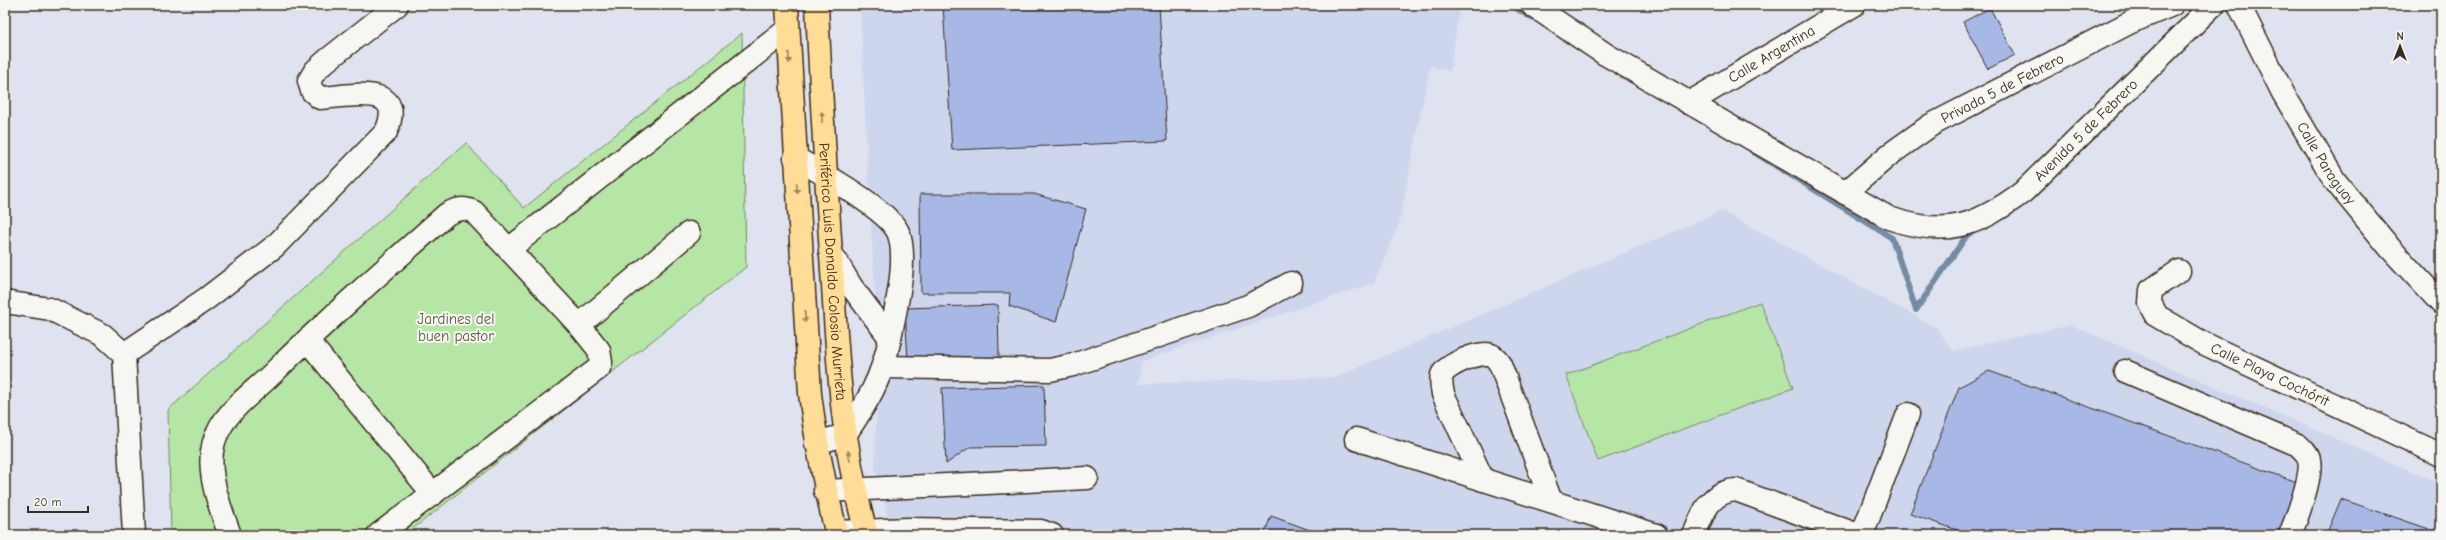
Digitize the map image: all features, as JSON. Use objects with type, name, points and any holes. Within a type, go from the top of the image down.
[{"type":"main road","name":"Periférico Luis Donaldo Colosio Murrieta","points":[[787,5],[795,158],[810,386],[816,443],[825,491],[837,533]]},
{"type":"main road","name":"Periférico Luis Donaldo Colosio Murrieta","points":[[817,5],[825,175],[840,396],[845,435],[855,488],[866,532]]},
{"type":"main road","points":[[819,43],[822,5]]},
{"type":"street","points":[[124,354],[206,299],[275,246],[386,132],[389,124],[390,110],[388,104],[380,96],[368,94],[320,98],[312,91],[309,80],[315,71],[326,61],[397,5]]},
{"type":"street","name":"Avenida 5 de Febrero","points":[[1532,5],[1605,54],[1888,218],[1905,224],[1942,228],[1976,221],[1997,211],[2023,192],[2213,5]]},
{"type":"street","name":"Calle Argentina","points":[[1689,103],[1854,5]]},
{"type":"street","name":"Privada 5 de Febrero","points":[[1845,192],[1888,155],[1931,125],[2137,19],[2172,5]]},
{"type":"street","name":"Calle Paraguay","points":[[2239,5],[2283,93],[2335,181],[2390,248],[2441,303]]},
{"type":"street","points":[[509,249],[788,29]]},
{"type":"street","points":[[795,158],[825,175],[878,211],[892,223],[898,233],[902,261],[884,366],[869,399],[845,435],[816,443]]},
{"type":"street","points":[[230,535],[217,500],[214,483],[213,448],[218,430],[234,411],[307,340],[447,214],[454,210],[467,209],[474,212],[579,325],[599,350],[601,362],[599,368],[559,396],[378,535]]},
{"type":"street","points":[[579,325],[689,233]]},
{"type":"street","points":[[830,250],[851,286],[890,338]]},
{"type":"street","name":"Calle Playa Cochórit","points":[[2179,271],[2151,290],[2150,303],[2156,316],[2203,343],[2441,455]]},
{"type":"street","points":[[884,366],[1050,370],[1073,364],[1248,306],[1291,283]]},
{"type":"street","points":[[5,302],[56,311],[103,335],[124,354],[134,535]]},
{"type":"street","points":[[307,340],[433,494]]},
{"type":"street","points":[[1483,480],[1443,394],[1441,384],[1442,376],[1445,370],[1477,354],[1492,355],[1500,364],[1550,501]]},
{"type":"street","points":[[2125,371],[2298,445],[2306,452],[2310,461],[2304,500],[2290,535]]},
{"type":"street","points":[[1862,535],[1908,414]]},
{"type":"street","points":[[1356,439],[1656,535]]},
{"type":"street","points":[[825,491],[855,488],[1086,478]]},
{"type":"street","points":[[1694,535],[1703,513],[1713,498],[1724,491],[1736,490],[1858,535]]},
{"type":"street","points":[[837,533],[1041,531],[1052,535]]},
{"type":"shaded area","points":[[860,5],[1460,5],[1450,71],[1430,66],[1399,224],[1374,283],[1142,361],[1138,384],[1336,377],[1722,211],[1937,328],[1953,351],[2071,325],[2441,484],[2441,535],[892,535],[875,468],[878,339],[868,177]]},
{"type":"green space","name":"Jardines del buen pastor","points":[[742,33],[746,267],[405,535],[171,535],[168,410],[466,143],[524,208]]},
{"type":"green space","points":[[1760,302],[1793,388],[1598,461],[1566,375]]},
{"type":"building","points":[[943,5],[1159,5],[1167,141],[952,150]]},
{"type":"building","points":[[1990,8],[2015,55],[1988,69],[1963,22]]},
{"type":"building","points":[[920,194],[1034,194],[1086,209],[1056,322],[1009,306],[1010,293],[921,293]]},
{"type":"building","points":[[998,305],[999,358],[908,361],[905,308]]},
{"type":"building","points":[[1989,371],[2297,482],[2278,535],[1972,535],[1910,514],[1959,387]]},
{"type":"building","points":[[1044,385],[1046,446],[970,447],[946,464],[942,388]]},
{"type":"building","points":[[2341,499],[2441,533],[2441,535],[2326,535]]},
{"type":"building","points":[[1271,516],[1324,535],[1264,535]]},
{"type":"waterway","points":[[1511,5],[1532,18]]},
{"type":"waterway","points":[[2219,13],[2227,5]]},
{"type":"waterway","points":[[1752,151],[1892,238],[1916,310],[1967,235],[1974,231]]}]
